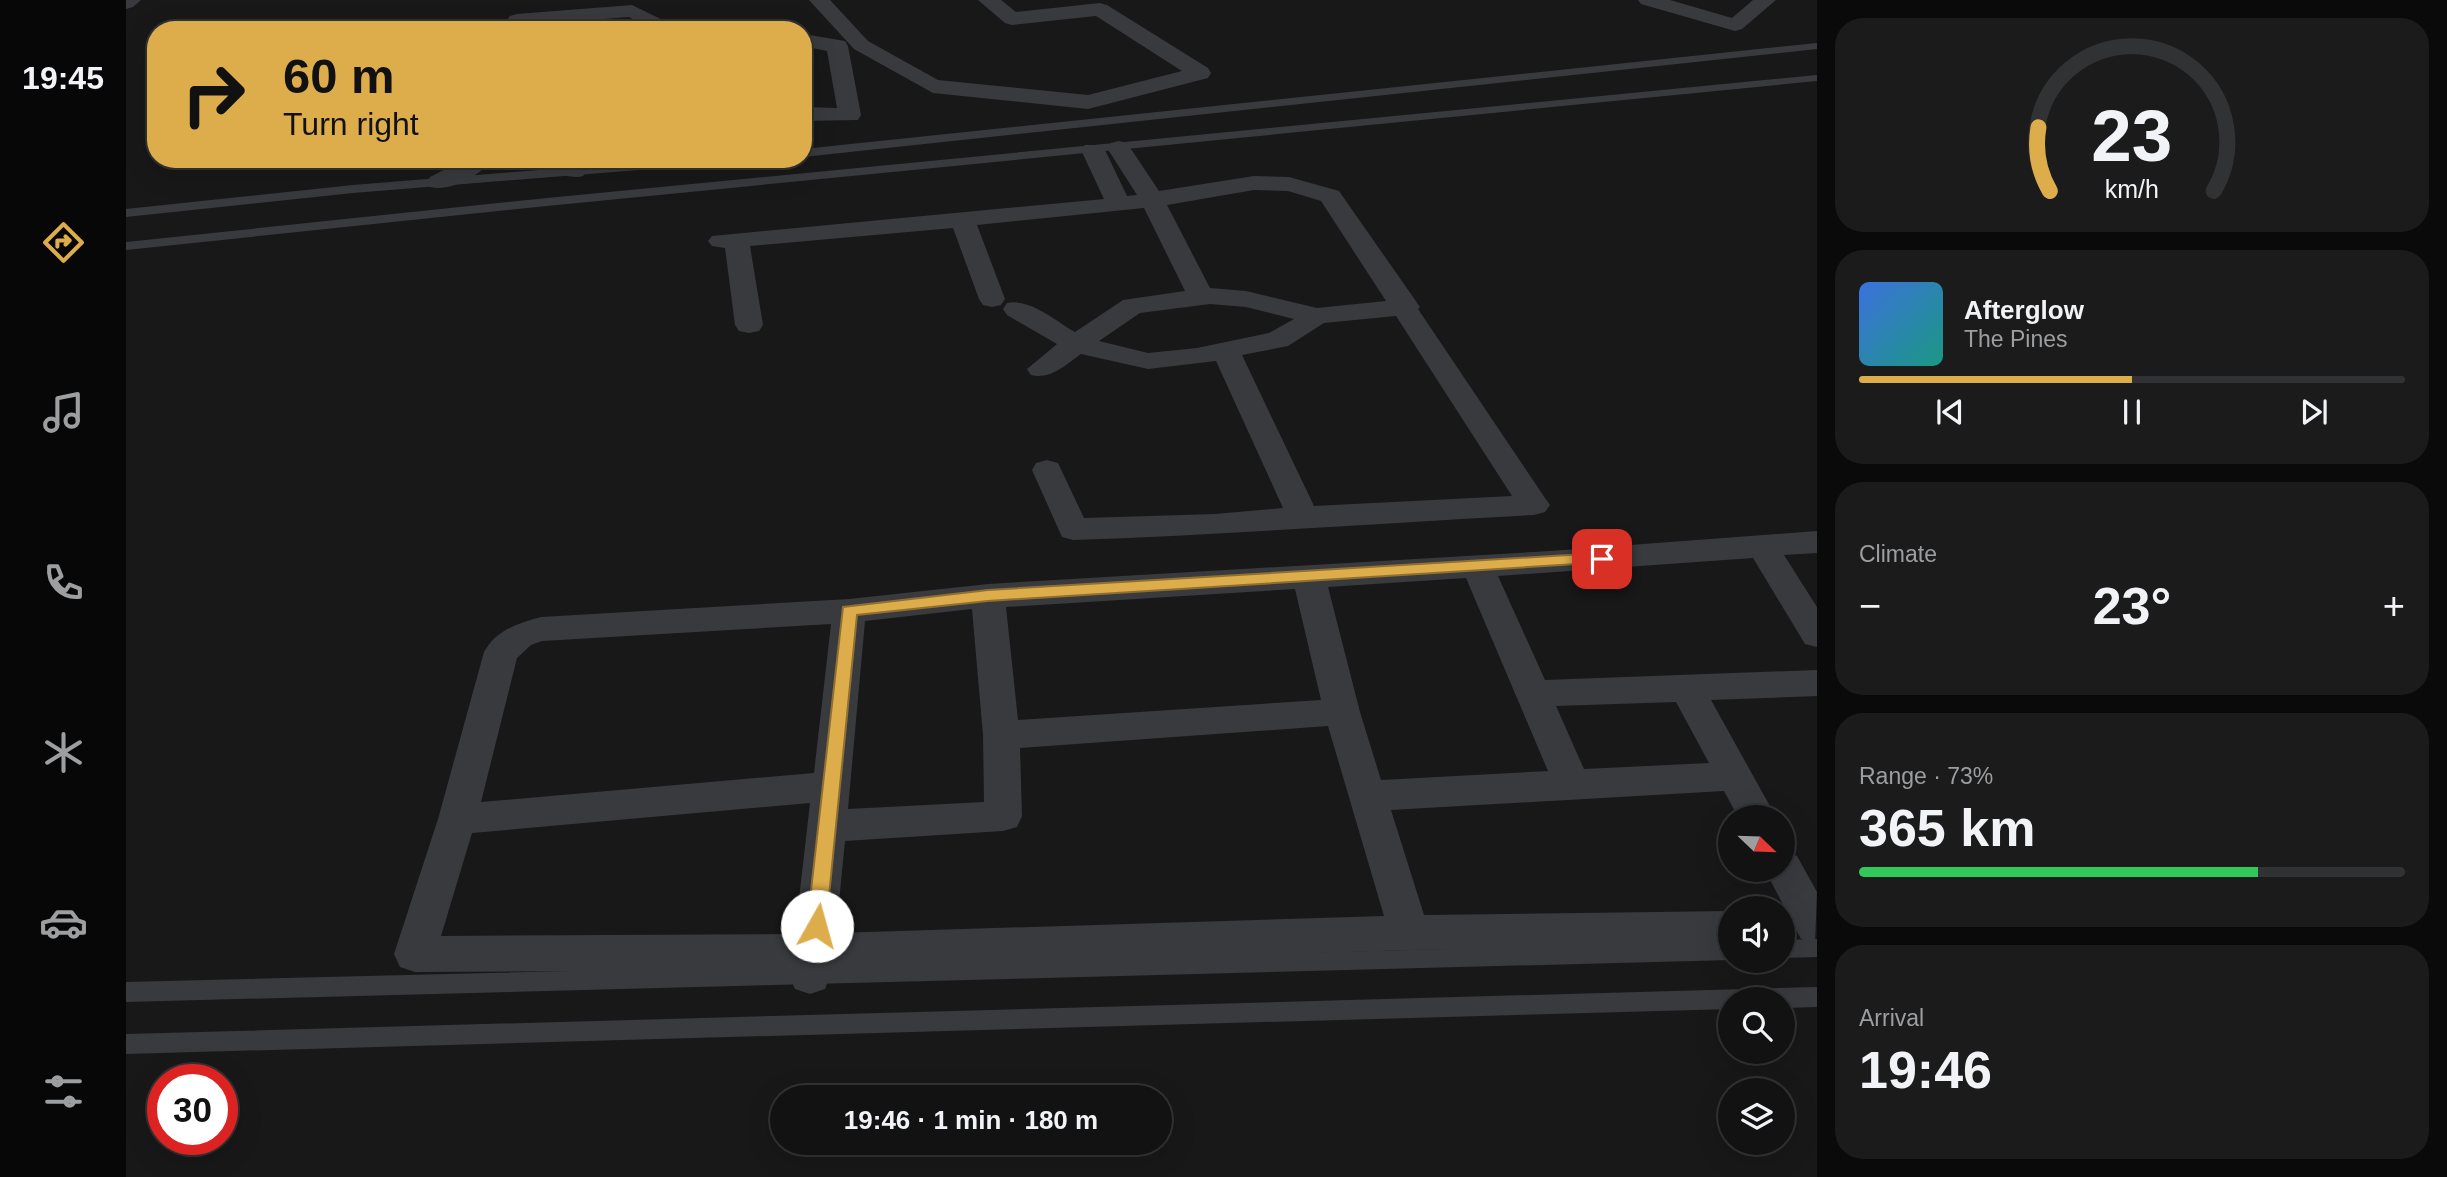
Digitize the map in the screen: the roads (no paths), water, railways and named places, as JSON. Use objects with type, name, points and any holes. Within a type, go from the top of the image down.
[{"type":"street","points":[[126,3],[131,0]]},
{"type":"street","points":[[819,0],[861,45],[933,86],[1088,103],[1200,73],[1100,9],[1012,19],[988,0]]},
{"type":"street","points":[[1648,0],[1735,25],[1766,0]]},
{"type":"street","points":[[525,20],[632,11],[651,21]]},
{"type":"street","points":[[812,42],[837,46],[861,45]]},
{"type":"street","points":[[812,114],[850,115],[837,46]]},
{"type":"street","points":[[1119,148],[1153,201],[1200,295],[1245,299],[1317,316],[1406,307]]},
{"type":"street","points":[[1093,150],[1119,205]]},
{"type":"street","points":[[439,182],[469,168]]},
{"type":"street","points":[[568,168],[575,172]]},
{"type":"street","points":[[748,326],[729,240],[1119,205],[1254,183],[1289,184],[1330,196],[1406,307],[1534,505],[1303,517],[1215,525],[1073,529],[1047,470]]},
{"type":"street","points":[[962,218],[1004,304],[1076,344],[1148,361],[1226,351],[1278,340],[1317,316]]},
{"type":"street","points":[[1041,369],[1133,306],[1209,296]]},
{"type":"street","points":[[1226,351],[1303,517]]},
{"type":"street","points":[[1718,928],[1409,933],[812,964],[415,954],[457,819],[501,652],[519,636],[541,629],[849,611],[988,596],[1817,542]]},
{"type":"street","points":[[1762,546],[1817,635]]},
{"type":"street","points":[[1477,566],[1573,786]]},
{"type":"street","points":[[1309,577],[1342,712],[1409,933]]},
{"type":"street","points":[[828,826],[1003,816],[1001,735],[988,596]]},
{"type":"street","points":[[812,964],[849,611]]},
{"type":"street","points":[[1531,694],[1817,683]]},
{"type":"street","points":[[1688,690],[1751,805]]},
{"type":"street","points":[[1001,735],[1342,712]]},
{"type":"street","points":[[1368,796],[1735,776]]},
{"type":"street","points":[[457,819],[831,786]]},
{"type":"street","points":[[1787,882],[1803,936]]},
{"type":"lane","points":[[126,246],[547,202],[1119,148],[1335,111],[1817,46]]},
{"type":"lane","points":[[812,152],[1335,111],[1817,78]]},
{"type":"lane","points":[[126,213],[439,182],[621,168]]},
{"type":"lane","points":[[126,992],[812,964],[1718,951]]},
{"type":"lane","points":[[126,1044],[1817,997]]}]
